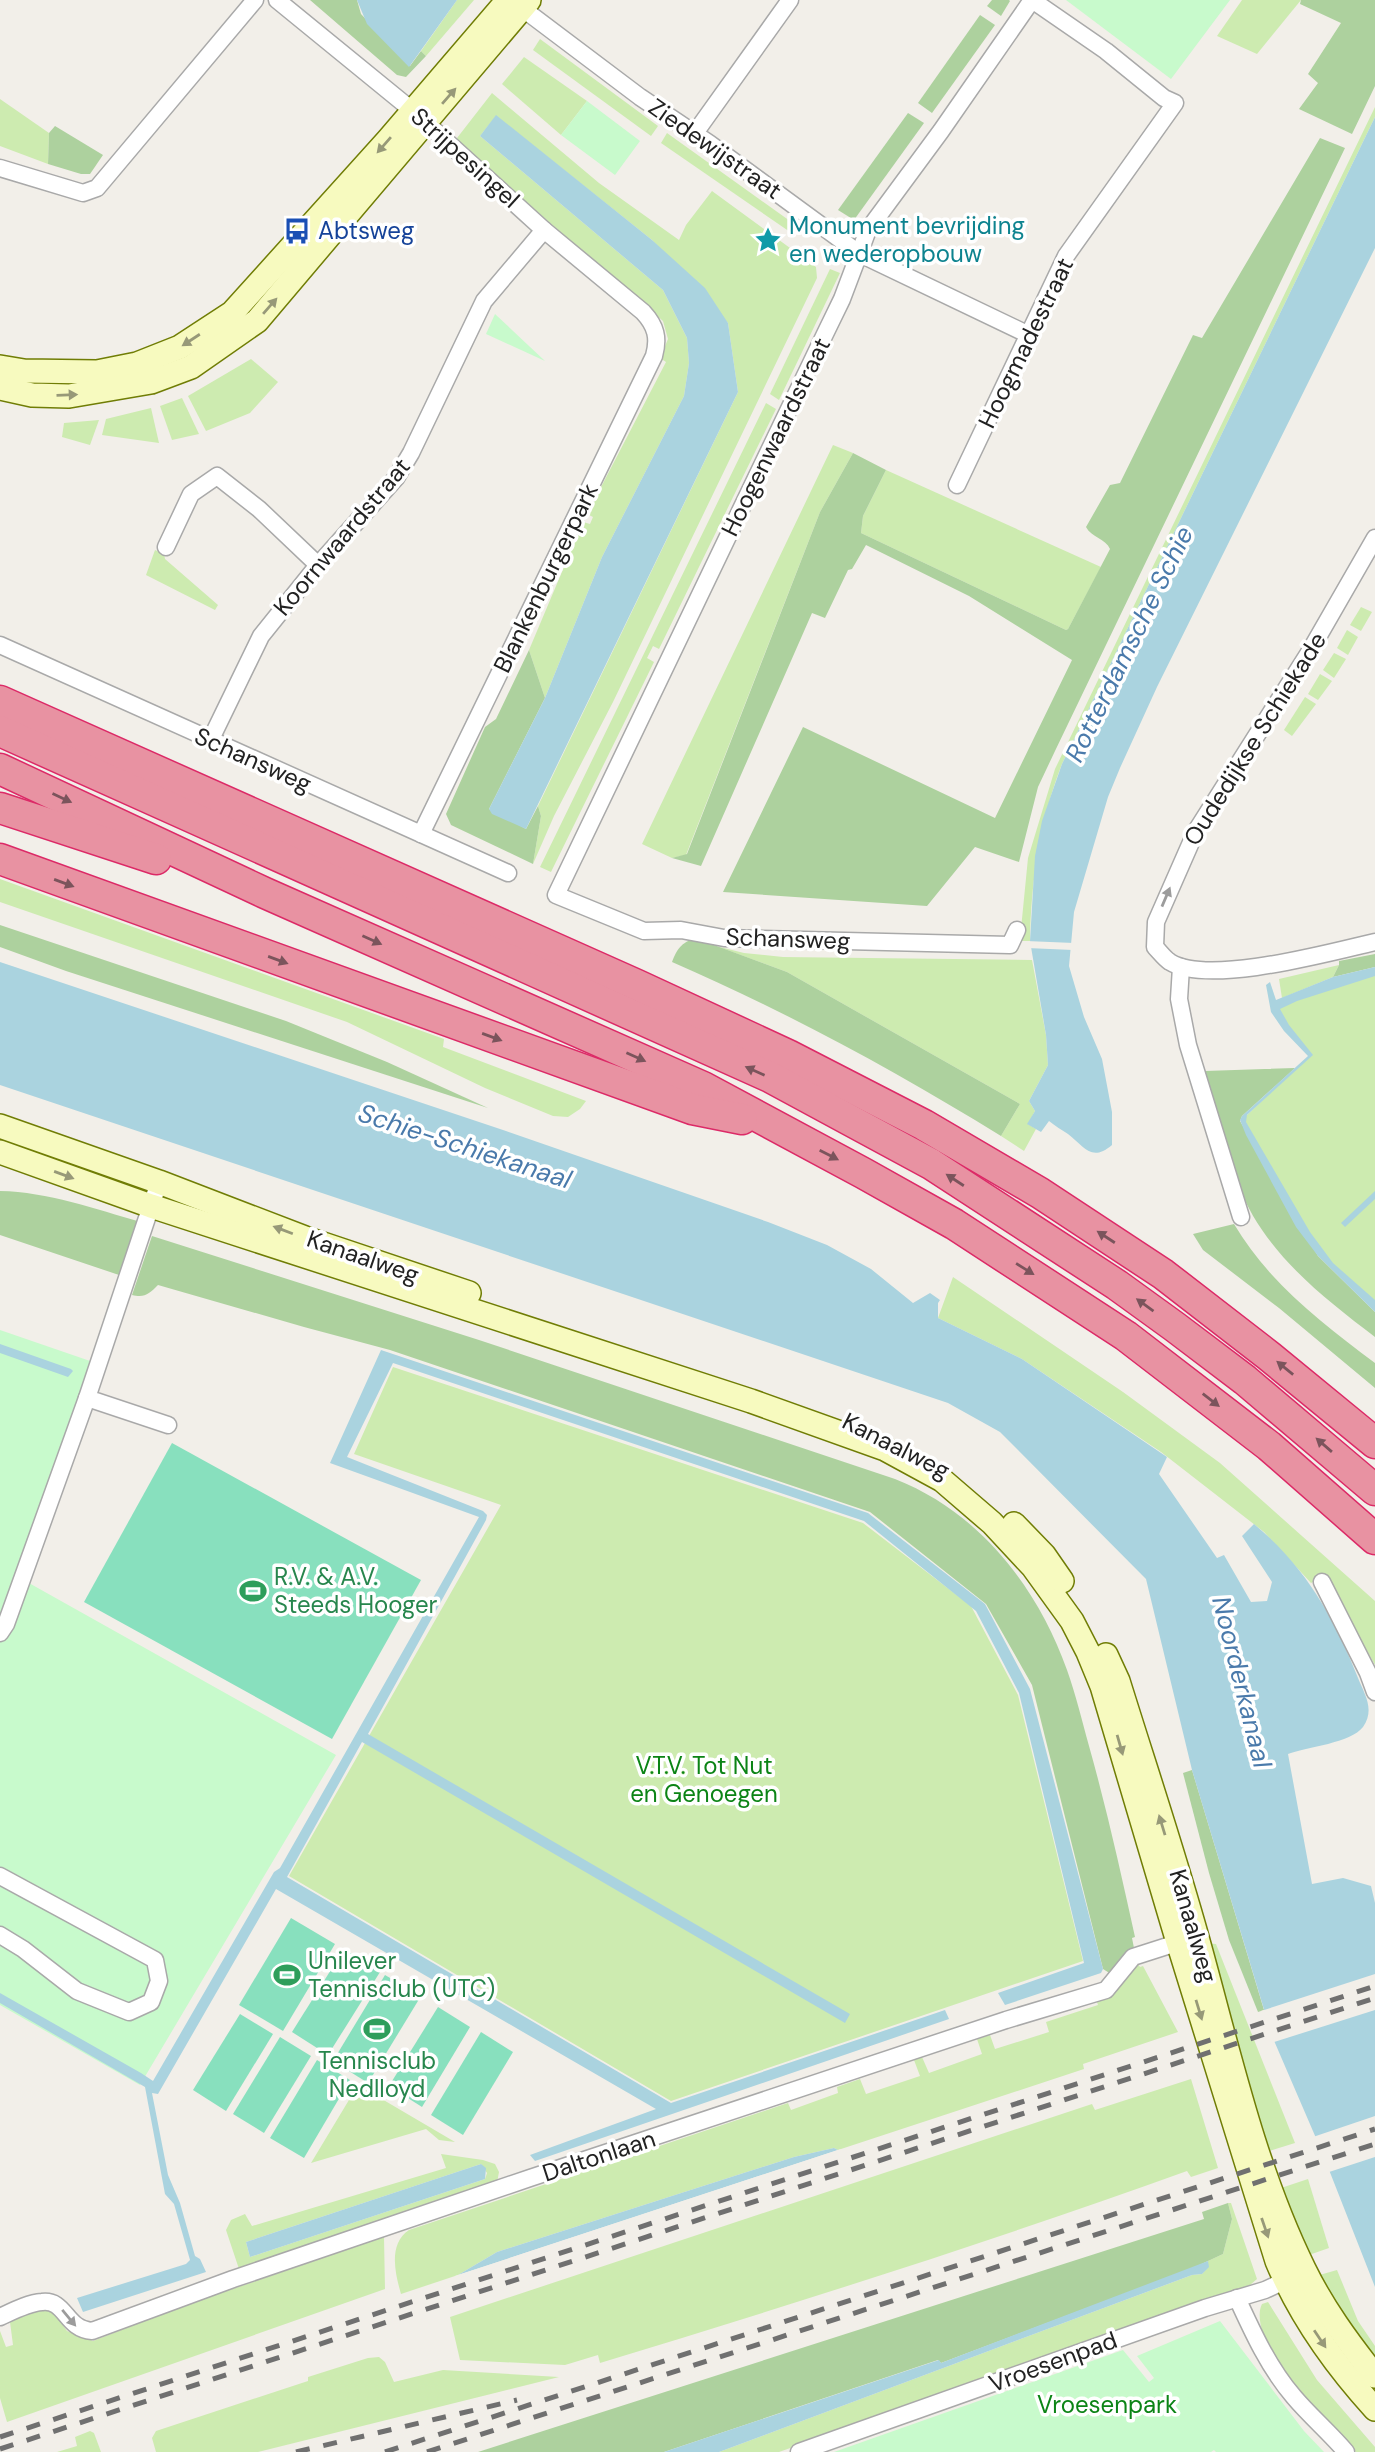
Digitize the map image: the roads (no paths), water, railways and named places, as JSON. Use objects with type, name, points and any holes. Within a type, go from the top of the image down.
[{"type":"highway","points":[[0,681],[690,987],[788,1055]]},
{"type":"highway","points":[[0,701],[637,985],[788,1055],[947,1139],[1040,1193],[1163,1274],[1259,1347],[1375,1443]]},
{"type":"highway","points":[[0,731],[770,1077],[931,1164],[1117,1285],[1175,1327],[1256,1388],[1375,1490]]},
{"type":"highway","points":[[0,769],[265,892],[703,1087],[863,1173],[954,1224],[1126,1336],[1269,1446],[1375,1539]]},
{"type":"highway","points":[[0,808],[265,892]]},
{"type":"highway","points":[[0,859],[692,1109],[768,1124]]},
{"type":"main road","points":[[0,388],[32,395],[69,396],[151,382],[191,367],[257,321],[419,117],[518,2]]},
{"type":"main road","points":[[0,366],[24,371],[97,372],[137,363],[180,348],[242,304],[419,117]]},
{"type":"main road","name":"Kanaalweg","points":[[0,1126],[318,1242],[831,1414],[890,1438],[949,1469],[1002,1511],[1044,1555],[1083,1612],[1118,1681],[1262,2221],[1295,2276]]},
{"type":"main road","name":"Kanaalweg","points":[[0,1152],[151,1206],[751,1401],[885,1449],[942,1480],[992,1523],[1033,1567],[1072,1621],[1102,1686],[1187,1939]]},
{"type":"main road","points":[[1295,2276],[1332,2317],[1375,2376]]},
{"type":"main road","points":[[1295,2276],[1335,2361],[1375,2409]]},
{"type":"street","points":[[0,168],[83,193],[97,188],[255,0]]},
{"type":"street","name":"Strijpesingel","points":[[277,0],[419,117],[649,320]]},
{"type":"street","points":[[695,133],[790,0]]},
{"type":"street","name":"Hoogmadestraat","points":[[957,485],[1066,256],[1175,103],[1164,98],[1106,51],[1032,0]]},
{"type":"street","name":"Hoogenwaardstraat","points":[[556,895],[808,372],[842,299],[868,230],[942,131],[1032,0]]},
{"type":"street","name":"Ziedewijstraat","points":[[518,2],[630,89],[695,133],[860,254],[1027,334]]},
{"type":"street","name":"Koornwaardstraat","points":[[211,741],[261,636],[318,565],[396,478],[411,453],[484,301],[544,230]]},
{"type":"street","name":"Blankenburgerpark","points":[[421,834],[653,356],[658,341],[649,320]]},
{"type":"street","points":[[166,547],[191,494],[217,475],[259,509],[318,565]]},
{"type":"street","name":"Oudedijkse Schiekade","points":[[1181,967],[1171,962],[1155,947],[1156,922],[1186,849],[1310,651],[1375,538]]},
{"type":"street","name":"Schansweg","points":[[0,645],[508,873]]},
{"type":"street","name":"Schansweg","points":[[556,895],[644,930],[681,930],[724,939],[1010,945],[1017,930]]},
{"type":"street","points":[[1241,1217],[1188,1045],[1179,999],[1181,967],[1217,970],[1270,966],[1375,942]]},
{"type":"street","points":[[0,1633],[6,1624],[87,1398],[159,1182]]},
{"type":"street","points":[[87,1398],[168,1425]]},
{"type":"street","points":[[1322,1582],[1375,1692]]},
{"type":"street","points":[[0,1875],[155,1960],[159,1980],[151,2002],[129,2012],[76,1992],[23,1949],[0,1935]]},
{"type":"street","name":"Daltonlaan","points":[[0,2317],[45,2301],[61,2308],[72,2324],[82,2331],[92,2331],[233,2279],[530,2178],[1006,2020],[1106,1990],[1133,1957],[1187,1939]]},
{"type":"street","name":"Vroesenpad","points":[[799,2452],[1295,2276]]},
{"type":"street","points":[[1237,2298],[1257,2342],[1280,2379],[1294,2398],[1346,2452]]},
{"type":"water","points":[[357,0],[457,0],[409,67],[367,24]]},
{"type":"water","points":[[496,115],[652,240],[705,288],[728,323],[738,392],[526,829],[492,814],[489,809],[545,698],[602,557],[684,396],[689,363],[687,338],[663,290],[480,136]]},
{"type":"water","name":"Rotterdamsche Schie","points":[[1375,117],[1375,248],[1157,687],[1120,768],[1108,797],[1074,912],[1069,966],[1084,1017],[1102,1059],[1112,1112],[1112,1145],[1099,1153],[1093,1153],[1049,1121],[1041,1132],[1027,1124],[1035,1111],[1029,1101],[1048,1065],[1046,1035],[1030,941],[1035,856],[1042,821],[1062,764]]},
{"type":"water","points":[[0,962],[506,1131],[827,1245],[871,1269],[913,1303],[930,1293],[940,1300],[938,1318],[1022,1359],[1167,1457],[1159,1474],[1217,1558],[1224,1555],[1251,1602],[1267,1601],[1272,1582],[1242,1536],[1254,1524],[1272,1540],[1303,1575],[1328,1614],[1349,1656],[1369,1709],[1363,1727],[1349,1737],[1288,1754],[1312,1884],[1343,1878],[1371,1886],[1375,1903],[1375,2287],[1322,2152],[1272,2036],[1192,1770],[1146,1579],[1000,1432],[948,1403],[0,1085]]},
{"type":"water","points":[[1375,967],[1375,976],[1280,1009],[1313,1055],[1247,1115],[1246,1122],[1310,1232],[1333,1263],[1375,1300],[1375,1312],[1318,1256],[1296,1227],[1240,1120],[1308,1056],[1284,1031],[1271,1012],[1266,985],[1270,982],[1276,1000],[1333,977]]},
{"type":"water","points":[[1375,1191],[1375,1199],[1345,1227],[1341,1223]]},
{"type":"water","points":[[0,1344],[73,1371],[68,1377],[0,1353]]},
{"type":"water","points":[[381,1350],[868,1513],[985,1604],[1030,1689],[1103,1969],[1101,1973],[1005,2005],[998,1993],[1084,1963],[1019,1693],[976,1611],[864,1521],[393,1363],[347,1457],[483,1511],[487,1515],[368,1734],[850,2014],[845,2023],[362,1742],[287,1877],[671,2103],[945,2010],[949,2019],[535,2161],[530,2155],[656,2109],[276,1889],[158,2094],[152,2093],[168,2175],[180,2203],[195,2256],[200,2259],[206,2272],[83,2312],[77,2298],[186,2264],[190,2260],[174,2204],[165,2194],[145,2087],[0,2003],[0,1993],[153,2081],[274,1872],[280,1868],[479,1517],[330,1463]]},
{"type":"water","points":[[834,2148],[838,2150],[458,2275],[497,2252],[794,2157]]},
{"type":"water","points":[[481,2164],[486,2168],[485,2179],[250,2257],[246,2242]]},
{"type":"water","points":[[1208,2261],[1209,2267],[1202,2274],[1192,2275],[719,2452],[664,2452],[939,2360],[941,2363]]},
{"type":"railway","points":[[0,2437],[1375,1986]]},
{"type":"railway","points":[[0,2449],[1375,1998]]},
{"type":"railway","points":[[385,2452],[1375,2129]]},
{"type":"railway","points":[[427,2452],[1375,2144]]},
{"type":"railway","points":[[296,2452],[517,2400]]},
{"type":"place","name":"Abtsweg","points":[[297,231]]},
{"type":"place","name":"Monument bevrijding en wederopbouw","points":[[768,240]]},
{"type":"place","name":"R.V. & A.V. Steeds Hooger","points":[[253,1591]]},
{"type":"place","name":"Unilever Tennisclub (UTC)","points":[[287,1975]]},
{"type":"place","name":"Tennisclub Nedlloyd","points":[[377,2029]]},
{"type":"water label","name":"Schie-Schiekanaal","points":[[465,1146]]},
{"type":"water label","name":"Noorderkanaal","points":[[1242,1682]]},
{"type":"park label","name":"V.T.V. Tot Nut en Genoegen","points":[[704,1780]]},
{"type":"park label","name":"Vroesenpark","points":[[1107,2405]]}]
